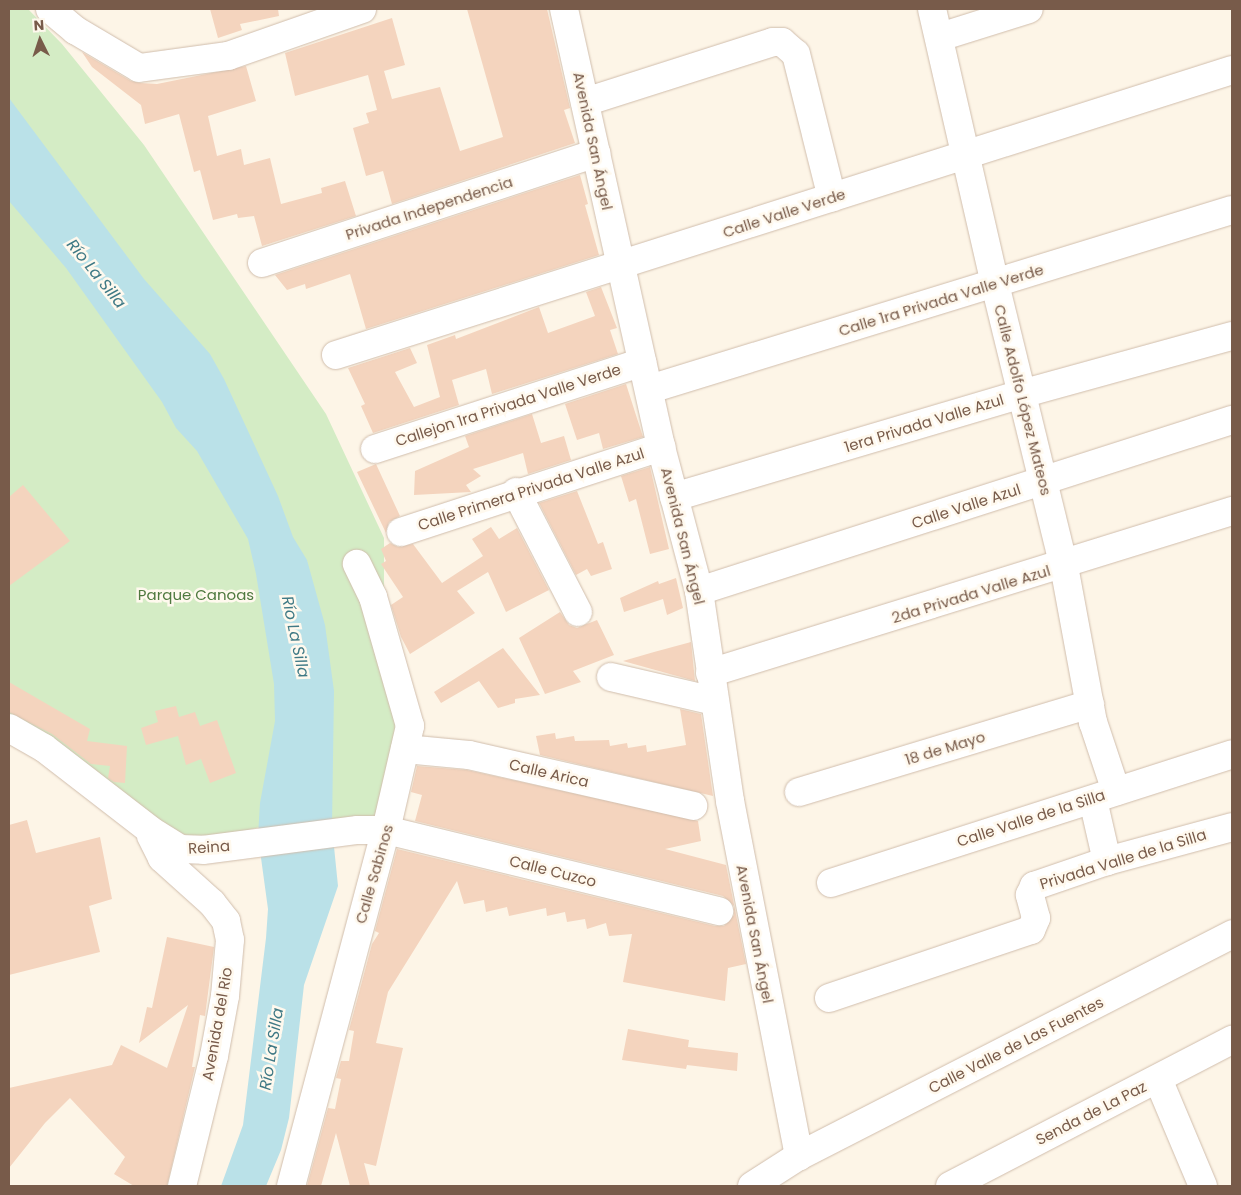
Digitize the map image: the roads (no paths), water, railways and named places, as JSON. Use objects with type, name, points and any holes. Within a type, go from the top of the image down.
[{"type":"street","points":[[50,9],[72,19],[127,63],[148,68],[228,56],[305,17],[362,9]]},
{"type":"street","name":"Avenida San Ángel","points":[[564,9],[620,265],[650,389],[661,447],[699,591],[733,820],[799,1156]]},
{"type":"street","name":"Calle Adolfo López Mateos","points":[[932,9],[968,154],[995,284],[1021,394],[1064,566],[1090,704],[1104,795],[1107,861]]},
{"type":"street","points":[[940,37],[1029,9]]},
{"type":"street","points":[[585,102],[773,42],[782,42],[796,54],[832,198]]},
{"type":"street","name":"Calle Valle Verde","points":[[336,355],[1232,70]]},
{"type":"street","name":"Privada Independencia","points":[[262,263],[596,153]]},
{"type":"street","name":"Calle 1ra Privada Valle Verde","points":[[650,389],[1232,210]]},
{"type":"street","name":"1era Privada Valle Azul","points":[[674,497],[1021,394],[1232,336]]},
{"type":"street","name":"Callejon 1ra Privada Valle Verde","points":[[374,449],[642,362]]},
{"type":"street","name":"Calle Valle Azul","points":[[699,591],[1232,420]]},
{"type":"street","name":"Calle Primera Privada Valle Azul","points":[[400,532],[516,492],[661,447]]},
{"type":"street","points":[[516,492],[578,612]]},
{"type":"street","name":"2da Privada Valle Azul","points":[[710,674],[1064,566],[1232,511]]},
{"type":"street","name":"Calle Sabinos","points":[[292,1186],[386,830],[410,726],[395,665],[373,597],[357,564]]},
{"type":"street","points":[[611,677],[714,701]]},
{"type":"street","name":"18 de Mayo","points":[[799,792],[1090,704]]},
{"type":"street","name":"Reina","points":[[9,728],[44,748],[150,830],[180,849],[247,844],[358,830],[386,830]]},
{"type":"street","name":"Calle Arica","points":[[405,750],[469,755],[693,806]]},
{"type":"street","name":"Calle Valle de la Silla","points":[[830,883],[1232,754]]},
{"type":"street","name":"Privada Valle de la Silla","points":[[829,998],[1031,930],[1036,918],[1030,895],[1034,886],[1107,861],[1232,827]]},
{"type":"street","name":"Avenida del Rio","points":[[150,830],[153,844],[162,858],[212,903],[226,921],[230,940],[225,996],[214,1056],[182,1186]]},
{"type":"street","name":"Calle Cuzco","points":[[386,830],[719,911]]},
{"type":"street","name":"Calle Valle de Las Fuentes","points":[[799,1156],[1232,934]]},
{"type":"street","name":"Senda de La Paz","points":[[950,1186],[1232,1040]]},
{"type":"street","points":[[1158,1079],[1203,1186]]},
{"type":"street","points":[[752,1186],[799,1156]]},
{"type":"water","name":"Río La Silla","points":[[9,98],[144,279],[210,354],[224,379],[278,496],[293,537],[307,560],[325,625],[334,691],[332,827],[338,886],[304,985],[289,1118],[281,1150],[266,1186],[221,1186],[243,1125],[268,909],[258,836],[260,803],[275,721],[274,684],[256,574],[248,539],[197,451],[176,428],[162,402],[66,268],[9,201]]},
{"type":"park label","name":"Parque Canoas","points":[[196,595]]}]
